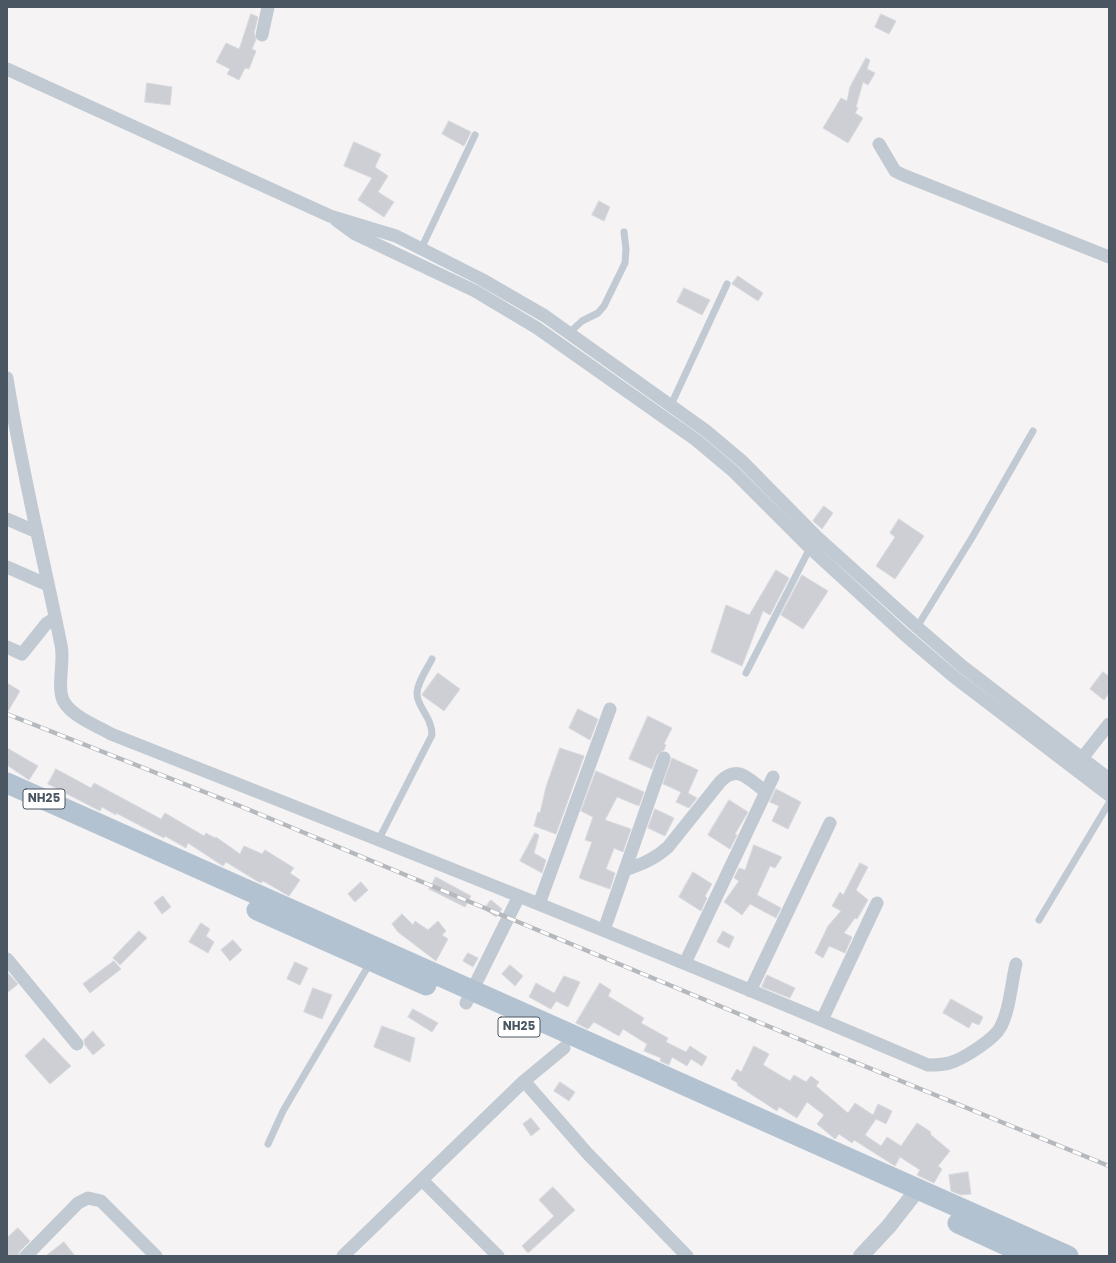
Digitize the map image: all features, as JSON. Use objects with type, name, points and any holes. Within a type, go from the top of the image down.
[{"type":"main road","name":"NH25","points":[[7,783],[469,997],[913,1195],[1030,1256]]},
{"type":"main road","name":"NH25","points":[[7,799],[371,961],[469,997],[564,1048],[913,1195],[1068,1256]]},
{"type":"street","points":[[262,35],[268,7]]},
{"type":"street","points":[[7,68],[330,216],[396,236],[481,279],[545,316],[671,404],[705,430],[742,461],[817,537],[962,666],[1083,757],[1109,779]]},
{"type":"street","points":[[879,144],[895,171],[899,173],[1109,257]]},
{"type":"street","points":[[330,216],[355,234],[475,291],[550,336],[696,440],[733,471],[810,548],[953,676],[1109,795]]},
{"type":"street","points":[[7,378],[11,431],[37,532],[62,648],[61,695],[64,703],[75,713],[112,734],[379,839],[604,930],[928,1065],[942,1065],[962,1056],[989,1039],[1000,1028],[1005,1013],[1016,964]]},
{"type":"street","points":[[7,519],[37,532]]},
{"type":"street","points":[[7,567],[48,584]]},
{"type":"street","points":[[7,647],[22,654],[46,624],[56,618]]},
{"type":"street","points":[[539,904],[610,709]]},
{"type":"street","points":[[1083,757],[1109,724]]},
{"type":"street","points":[[604,930],[664,758]]},
{"type":"street","points":[[625,870],[650,861],[660,855],[720,782],[731,773],[736,772],[742,774],[766,792]]},
{"type":"street","points":[[685,963],[773,777]]},
{"type":"street","points":[[750,991],[830,823]]},
{"type":"street","points":[[469,997],[519,896]]},
{"type":"street","points":[[822,1020],[877,903]]},
{"type":"street","points":[[7,958],[77,1044]]},
{"type":"street","points":[[343,1256],[524,1082],[564,1048]]},
{"type":"street","points":[[524,1082],[587,1153],[687,1256]]},
{"type":"street","points":[[422,1180],[498,1256]]},
{"type":"street","points":[[861,1256],[889,1226],[913,1195]]},
{"type":"street","points":[[26,1256],[78,1203],[88,1198],[101,1201],[156,1256]]},
{"type":"lane","points":[[421,249],[474,135]]},
{"type":"lane","points":[[569,333],[582,322],[598,313],[604,306],[625,263],[626,249],[624,232]]},
{"type":"lane","points":[[671,404],[727,284]]},
{"type":"lane","points":[[917,627],[973,536],[1033,431]]},
{"type":"lane","points":[[746,673],[810,548]]},
{"type":"lane","points":[[379,839],[432,735],[430,720],[416,695],[432,659]]},
{"type":"lane","points":[[1039,920],[1109,803]]},
{"type":"lane","points":[[268,1144],[283,1111],[371,961]]},
{"type":"building","points":[[251,14],[258,17],[254,33],[256,39],[252,49],[256,51],[249,69],[245,68],[239,80],[227,74],[230,69],[216,62],[226,43],[239,49]]},
{"type":"building","points":[[881,14],[896,21],[889,34],[875,27]]},
{"type":"building","points":[[866,58],[870,60],[867,69],[875,73],[868,85],[863,82],[856,107],[858,108],[855,113],[863,118],[848,143],[823,128],[841,98],[847,101],[850,87]]},
{"type":"building","points":[[147,83],[172,87],[170,105],[145,102]]},
{"type":"building","points":[[449,121],[471,132],[464,146],[442,134]]},
{"type":"building","points":[[354,142],[381,154],[375,167],[388,176],[378,192],[394,202],[384,217],[358,200],[372,178],[344,166]]},
{"type":"building","points":[[599,201],[610,207],[604,221],[592,215]]},
{"type":"building","points":[[738,276],[763,293],[758,301],[732,284]]},
{"type":"building","points":[[684,288],[710,300],[702,315],[677,302]]},
{"type":"building","points":[[824,506],[833,513],[822,529],[813,521]]},
{"type":"building","points":[[899,519],[924,536],[895,579],[876,566],[895,537],[890,533]]},
{"type":"building","points":[[776,570],[789,578],[770,615],[763,611],[742,666],[711,652],[726,605],[749,615]]},
{"type":"building","points":[[802,575],[828,591],[803,629],[781,615]]},
{"type":"building","points":[[1103,672],[1109,676],[1109,693],[1104,700],[1090,689]]},
{"type":"building","points":[[438,673],[460,689],[444,711],[422,695]]},
{"type":"building","points":[[7,683],[20,691],[7,713]]},
{"type":"building","points":[[578,709],[598,719],[590,740],[569,728]]},
{"type":"building","points":[[648,716],[672,728],[664,744],[666,745],[664,750],[657,755],[652,769],[629,759]]},
{"type":"building","points":[[7,748],[38,766],[29,780],[7,765]]},
{"type":"building","points":[[560,748],[584,756],[556,834],[534,826],[538,812],[540,813],[546,787]]},
{"type":"building","points":[[672,758],[698,770],[688,793],[697,798],[689,808],[676,802],[681,792],[663,784]]},
{"type":"building","points":[[56,769],[91,788],[94,783],[161,819],[165,813],[204,836],[206,833],[215,838],[216,837],[240,854],[244,846],[262,854],[265,850],[294,868],[290,873],[300,880],[289,896],[263,881],[261,883],[257,881],[226,862],[223,866],[188,843],[186,848],[165,836],[164,838],[116,813],[116,815],[102,807],[100,811],[48,784]]},
{"type":"building","points":[[596,771],[644,792],[639,806],[617,797],[605,820],[631,829],[623,852],[614,848],[606,869],[615,873],[610,889],[579,878],[592,842],[585,840],[593,817],[581,811]]},
{"type":"building","points":[[776,789],[801,802],[788,829],[772,821],[779,806],[770,802]]},
{"type":"building","points":[[729,800],[748,812],[735,834],[737,835],[730,849],[708,835]]},
{"type":"building","points":[[655,809],[674,818],[665,836],[648,828]]},
{"type":"building","points":[[535,833],[539,835],[534,853],[546,860],[542,873],[520,861]]},
{"type":"building","points":[[754,845],[782,857],[775,868],[770,866],[757,895],[781,908],[776,918],[750,904],[742,915],[724,902],[739,881],[734,878],[739,868],[745,870]]},
{"type":"building","points":[[860,863],[868,867],[856,890],[868,900],[857,919],[855,918],[844,933],[852,937],[845,953],[829,946],[823,958],[815,953],[828,926],[841,911],[832,906],[840,892],[843,895]]},
{"type":"building","points":[[693,872],[712,884],[705,896],[707,898],[701,911],[679,897]]},
{"type":"building","points":[[436,877],[471,896],[465,907],[429,889]]},
{"type":"building","points":[[361,882],[368,890],[355,902],[348,894]]},
{"type":"building","points":[[163,896],[171,907],[162,914],[154,903]]},
{"type":"building","points":[[491,900],[502,909],[496,917],[484,909]]},
{"type":"building","points":[[402,914],[413,925],[415,921],[428,930],[438,921],[446,931],[442,935],[448,939],[436,961],[398,932],[392,924]]},
{"type":"building","points":[[201,923],[210,929],[206,936],[214,942],[208,953],[189,942]]},
{"type":"building","points":[[139,931],[147,938],[120,965],[113,958]]},
{"type":"building","points":[[723,931],[734,937],[729,948],[717,942]]},
{"type":"building","points":[[233,940],[242,950],[230,961],[221,950]]},
{"type":"building","points":[[468,953],[478,958],[473,967],[463,961]]},
{"type":"building","points":[[114,961],[121,969],[90,993],[83,984]]},
{"type":"building","points":[[295,962],[308,968],[300,985],[287,979]]},
{"type":"building","points":[[510,965],[523,976],[515,986],[502,974]]},
{"type":"building","points":[[7,972],[18,984],[7,993]]},
{"type":"building","points":[[767,975],[795,988],[790,998],[762,987]]},
{"type":"building","points":[[564,976],[580,982],[568,1007],[556,1001],[551,1009],[529,997],[536,983],[554,993]]},
{"type":"building","points":[[600,983],[611,990],[608,996],[644,1018],[641,1023],[668,1038],[666,1042],[686,1052],[690,1046],[707,1057],[702,1066],[691,1059],[687,1066],[672,1057],[669,1065],[660,1061],[661,1058],[644,1051],[647,1044],[623,1029],[619,1036],[594,1022],[588,1029],[576,1023]]},
{"type":"building","points":[[313,988],[332,995],[322,1019],[304,1012]]},
{"type":"building","points":[[951,999],[983,1017],[979,1025],[972,1022],[969,1028],[943,1013]]},
{"type":"building","points":[[413,1009],[438,1023],[432,1032],[408,1017]]},
{"type":"building","points":[[382,1026],[415,1038],[410,1062],[374,1047]]},
{"type":"building","points":[[93,1031],[105,1045],[93,1055],[85,1045],[84,1040]]},
{"type":"building","points":[[44,1038],[71,1066],[50,1084],[25,1056]]},
{"type":"building","points":[[754,1046],[769,1054],[763,1065],[790,1081],[794,1075],[806,1082],[811,1076],[819,1082],[816,1086],[848,1113],[855,1103],[873,1115],[878,1104],[892,1111],[886,1124],[876,1119],[865,1135],[881,1146],[887,1137],[901,1146],[917,1123],[931,1132],[930,1134],[950,1151],[938,1166],[942,1169],[934,1183],[917,1175],[920,1170],[900,1157],[895,1166],[854,1140],[852,1143],[839,1134],[835,1139],[817,1124],[824,1115],[807,1102],[797,1118],[779,1107],[777,1111],[737,1085],[738,1083],[731,1079],[737,1069],[741,1072]]},
{"type":"building","points":[[560,1082],[575,1092],[569,1101],[554,1091]]},
{"type":"building","points":[[531,1118],[540,1129],[531,1136],[523,1124]]},
{"type":"building","points":[[968,1172],[971,1194],[961,1195],[951,1191],[949,1175]]},
{"type":"building","points":[[553,1187],[575,1210],[528,1253],[522,1246],[554,1216],[539,1200]]},
{"type":"building","points":[[18,1228],[30,1241],[20,1251],[18,1256],[7,1256],[7,1238]]},
{"type":"building","points":[[64,1242],[75,1256],[46,1256]]},
{"type":"railway","points":[[7,714],[240,806],[835,1054],[1109,1166]]}]
